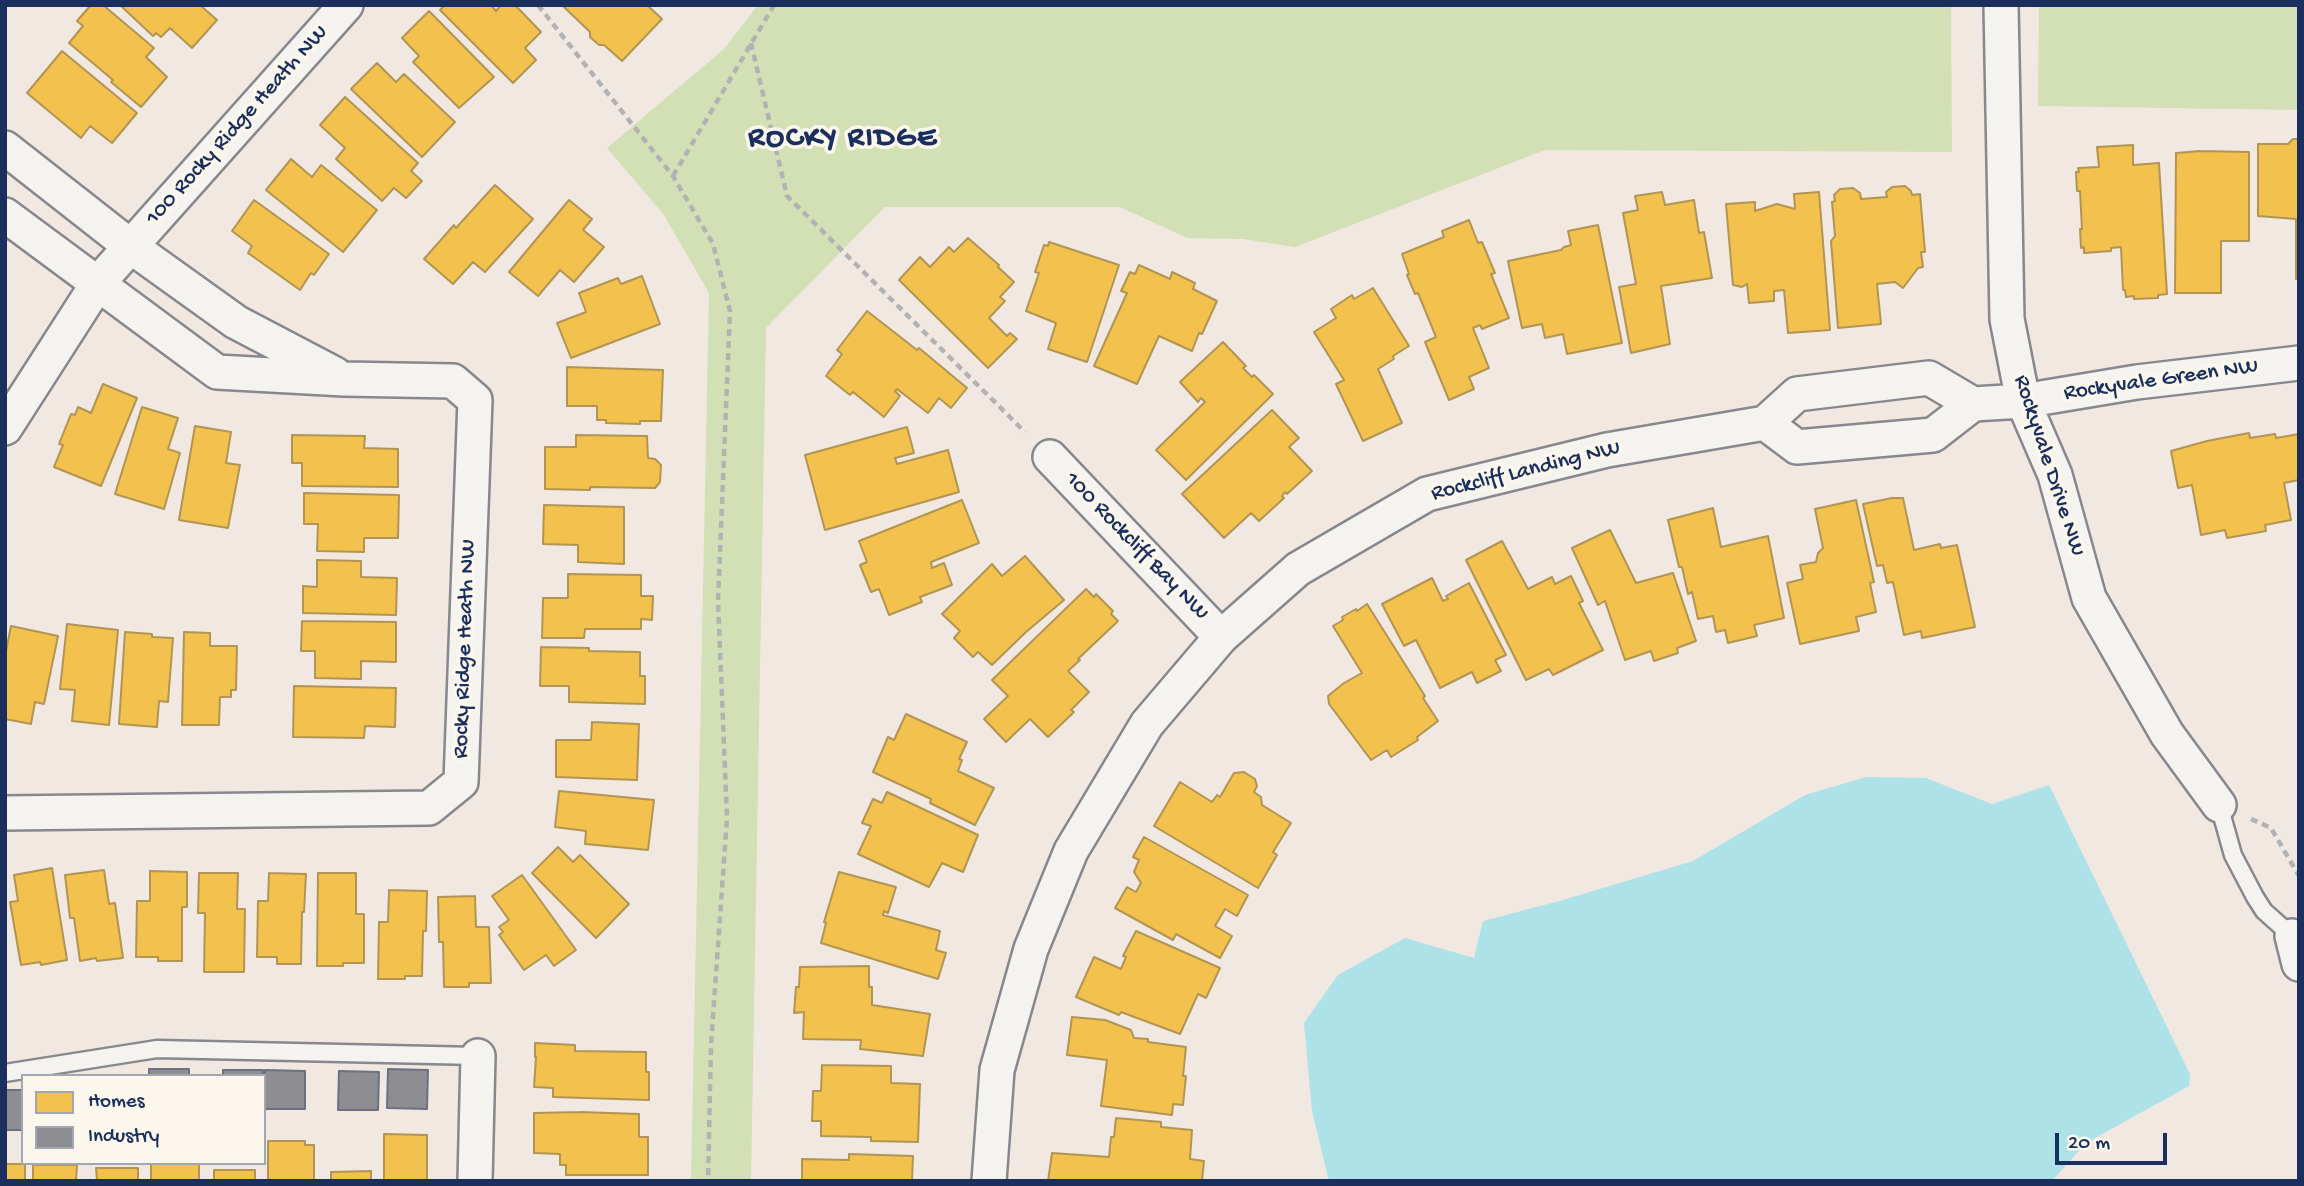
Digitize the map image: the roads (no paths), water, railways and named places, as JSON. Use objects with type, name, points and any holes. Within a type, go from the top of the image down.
[{"type":"street","name":"100 Rocky Ridge Heath NW","points":[[130,246],[346,5]]},
{"type":"street","name":"Rockyvale Drive NW","points":[[2001,5],[2007,319],[2023,401],[2055,475],[2089,598],[2167,734],[2219,805]]},
{"type":"street","name":"Rocky Ridge Heath NW","points":[[5,148],[130,246],[236,322],[344,379]]},
{"type":"street","name":"Rocky Ridge Heath NW","points":[[5,215],[217,372],[344,379],[453,381],[475,400],[461,782],[429,808],[5,813]]},
{"type":"street","points":[[5,428],[97,283],[130,246]]},
{"type":"street","name":"Rockyvale Green NW","points":[[2023,401],[2137,382],[2299,363]]},
{"type":"street","points":[[1973,404],[1933,435],[1892,439],[1797,447],[1765,422],[1797,394],[1929,378],[1973,404],[2023,401]]},
{"type":"street","name":"Rockcliff Landing NW","points":[[989,1181],[997,1070],[1031,949],[1071,851],[1147,724],[1221,637],[1298,569],[1427,494],[1607,450],[1765,422]]},
{"type":"street","name":"100 Rockcliff Bay NW","points":[[1050,457],[1221,637]]},
{"type":"street","points":[[475,1181],[478,1056]]},
{"type":"lane","points":[[2219,805],[2229,846],[2255,897],[2295,950]]},
{"type":"lane","points":[[5,1073],[157,1049],[478,1056]]},
{"type":"water","points":[[1866,777],[1926,778],[1992,804],[2049,785],[2190,1074],[2189,1086],[2086,1143],[2052,1181],[1329,1181],[1312,1111],[1304,1023],[1338,975],[1405,938],[1474,958],[1483,921],[1693,861],[1805,795]]},
{"type":"district","name":"ROCKY RIDGE","points":[[843,140]]}]
